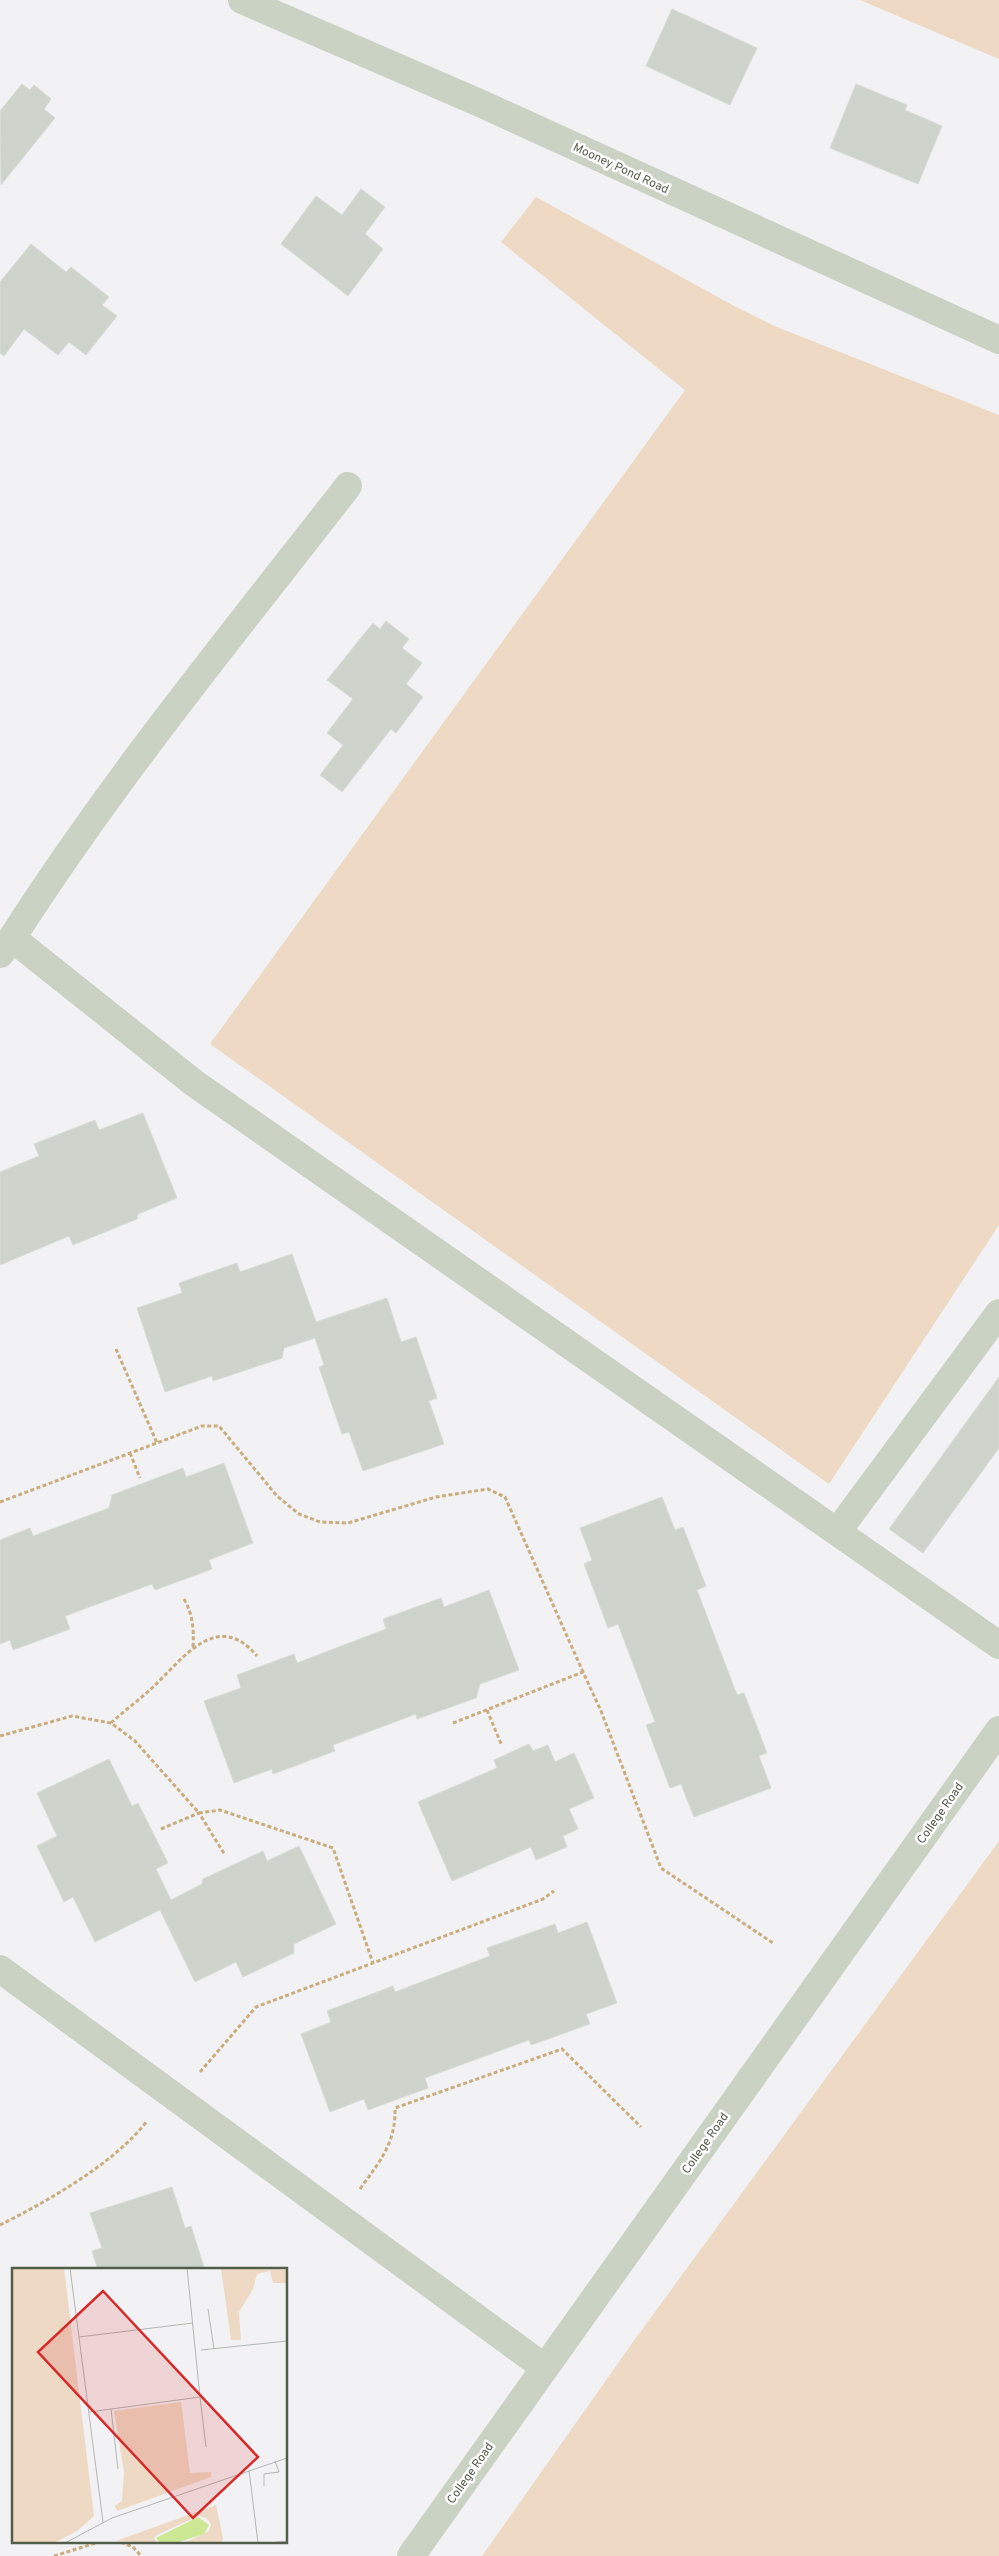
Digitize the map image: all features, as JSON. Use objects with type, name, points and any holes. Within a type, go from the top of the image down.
[{"type":"street","name":"Mooney Pond Road","points":[[242,0],[482,104],[999,340]]},
{"type":"street","points":[[348,486],[180,701],[55,871],[6,946],[194,1083],[999,1645]]},
{"type":"street","points":[[837,1532],[999,1313]]},
{"type":"street","name":"College Road","points":[[411,2556],[999,1730]]},
{"type":"street","points":[[0,1969],[545,2368]]},
{"type":"path","points":[[116,1349],[157,1443]]},
{"type":"path","points":[[0,1502],[202,1426],[219,1426],[277,1496],[299,1514],[320,1522],[348,1523],[436,1497],[479,1491],[488,1490],[505,1497],[601,1711],[661,1868],[773,1943]]},
{"type":"path","points":[[130,1453],[140,1478]]},
{"type":"path","points":[[184,1599],[192,1614],[194,1632],[192,1648]]},
{"type":"path","points":[[111,1723],[152,1689],[192,1648],[208,1638],[235,1638],[246,1644],[257,1656]]},
{"type":"path","points":[[454,1723],[583,1672]]},
{"type":"path","points":[[487,1710],[502,1746]]},
{"type":"path","points":[[0,1736],[72,1716],[111,1723],[136,1741],[199,1813],[225,1854]]},
{"type":"path","points":[[161,1829],[199,1813],[220,1810],[333,1848],[373,1963]]},
{"type":"path","points":[[0,2225],[48,2201],[133,2139],[256,2007],[543,1899],[554,1891]]},
{"type":"path","points":[[340,2218],[389,2148],[396,2126],[395,2108],[562,2049],[641,2127]]},
{"type":"path","points":[[54,2556],[93,2544]]},
{"type":"path","points":[[126,2544],[134,2547],[141,2556]]},
{"type":"shaded area","points":[[860,0],[999,0],[999,59]]},
{"type":"shaded area","points":[[536,197],[736,307],[777,327],[999,415],[999,1225],[829,1484],[210,1044],[685,390],[501,242]]},
{"type":"shaded area","points":[[999,1841],[999,2556],[482,2556],[633,2342]]},
{"type":"building","points":[[672,9],[757,48],[730,105],[646,66]]},
{"type":"building","points":[[22,84],[30,90],[34,85],[51,99],[44,109],[55,118],[1,185],[0,111]]},
{"type":"building","points":[[856,84],[907,105],[905,110],[942,126],[918,184],[830,148]]},
{"type":"building","points":[[361,189],[385,207],[365,234],[383,249],[348,296],[281,244],[316,196],[342,215]]},
{"type":"building","points":[[31,244],[66,272],[71,267],[109,297],[102,305],[117,316],[86,355],[69,342],[58,355],[24,329],[4,356],[0,353],[0,282]]},
{"type":"building","points":[[386,621],[409,639],[402,648],[422,663],[406,684],[423,697],[396,733],[391,729],[342,792],[320,775],[343,745],[327,733],[353,699],[327,680],[373,623],[380,629]]},
{"type":"building","points":[[143,1113],[177,1198],[138,1214],[137,1219],[73,1245],[69,1236],[0,1265],[0,1172],[39,1156],[34,1144],[95,1120],[99,1130]]},
{"type":"building","points":[[292,1254],[316,1322],[387,1298],[401,1342],[416,1337],[437,1398],[429,1401],[444,1444],[363,1471],[349,1432],[342,1434],[319,1367],[324,1365],[315,1338],[284,1348],[282,1358],[213,1381],[212,1376],[165,1392],[137,1308],[182,1293],[179,1283],[237,1263],[240,1272]]},
{"type":"building","points":[[999,1377],[999,1448],[923,1553],[889,1529]]},
{"type":"building","points":[[224,1463],[253,1543],[209,1560],[212,1569],[155,1590],[152,1584],[65,1616],[70,1629],[13,1650],[10,1640],[0,1644],[0,1540],[30,1528],[33,1536],[109,1508],[112,1495],[183,1468],[186,1477]]},
{"type":"building","points":[[662,1497],[675,1530],[683,1527],[706,1586],[697,1590],[737,1695],[744,1693],[767,1753],[759,1756],[771,1788],[694,1817],[681,1784],[670,1788],[646,1725],[655,1722],[618,1624],[608,1628],[584,1564],[592,1560],[580,1528]]},
{"type":"building","points":[[489,1590],[519,1670],[480,1684],[476,1698],[417,1719],[416,1714],[333,1745],[335,1751],[273,1774],[272,1769],[234,1783],[204,1701],[241,1688],[237,1675],[294,1654],[297,1663],[386,1629],[383,1619],[441,1598],[444,1607]]},
{"type":"building","points":[[529,1744],[533,1751],[548,1745],[555,1762],[574,1753],[594,1798],[569,1809],[578,1829],[563,1836],[567,1847],[536,1860],[531,1847],[452,1881],[418,1802],[497,1768],[494,1760]]},
{"type":"building","points":[[109,1759],[132,1806],[138,1803],[168,1863],[156,1869],[171,1900],[202,1884],[203,1879],[263,1851],[267,1861],[299,1846],[336,1924],[294,1944],[294,1953],[243,1977],[236,1962],[195,1982],[160,1910],[95,1942],[73,1897],[64,1902],[37,1846],[57,1836],[37,1793]]},
{"type":"building","points":[[587,1922],[617,2003],[586,2014],[590,2024],[531,2045],[529,2040],[425,2078],[428,2088],[368,2110],[364,2099],[330,2112],[301,2034],[331,2022],[327,2011],[393,1986],[395,1992],[490,1956],[487,1948],[555,1924],[558,1933]]},
{"type":"building","points":[[172,2187],[185,2228],[191,2226],[204,2268],[97,2268],[92,2251],[102,2248],[90,2213]]}]
